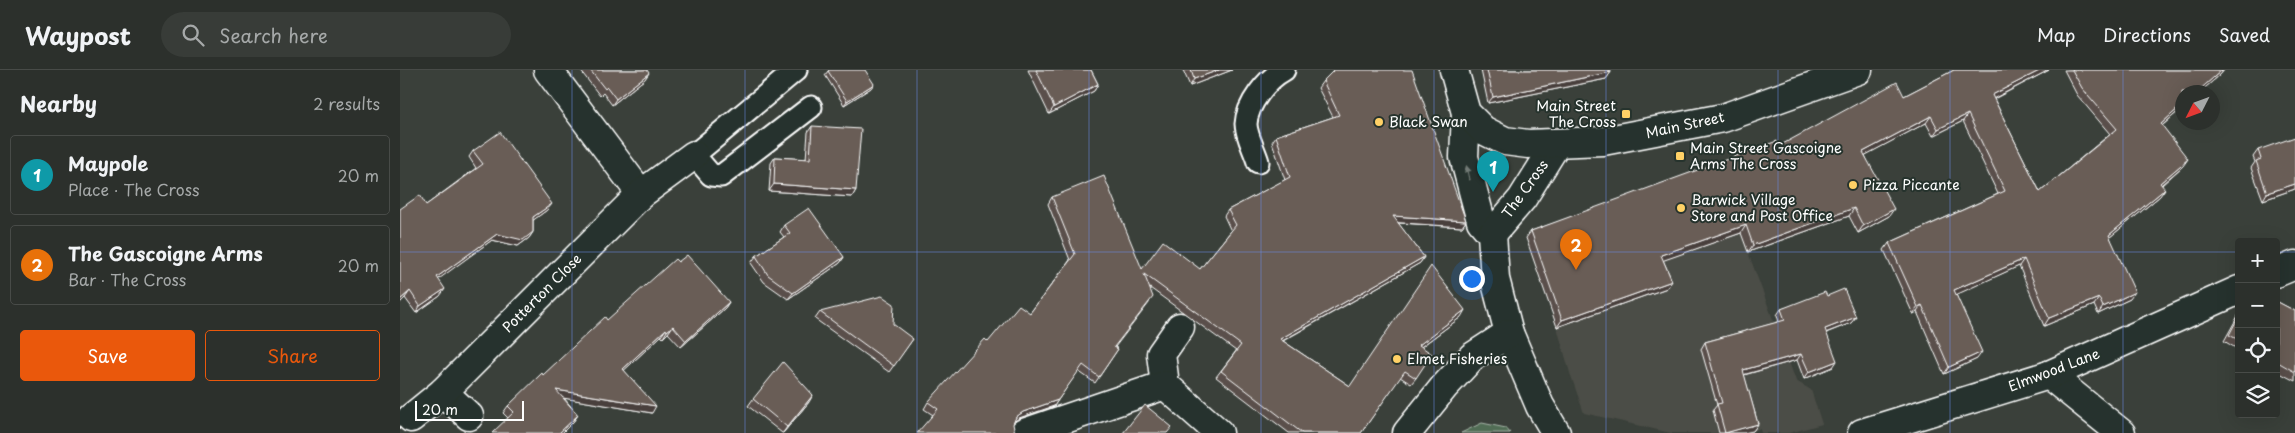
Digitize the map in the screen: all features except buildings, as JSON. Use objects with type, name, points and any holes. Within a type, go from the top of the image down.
[{"type":"street","points":[[548,70],[640,194]]},
{"type":"street","name":"The Cross","points":[[1454,70],[1466,113],[1464,157],[1481,220],[1492,234],[1495,279],[1508,333]]},
{"type":"street","name":"Main Street","points":[[1466,113],[1483,130],[1505,141],[1557,143],[1603,141],[1723,118],[1858,70]]},
{"type":"street","name":"The Cross","points":[[1492,234],[1522,200],[1557,143]]},
{"type":"street","name":"Potterton Close","points":[[410,418],[443,392],[640,194],[694,155]]},
{"type":"street","points":[[2280,271],[2295,265]]},
{"type":"street","name":"Elmwood Lane","points":[[1862,433],[2049,375],[2235,292]]},
{"type":"street","points":[[1180,327],[1161,354],[1165,385],[1219,433]]},
{"type":"street","points":[[1407,433],[1444,387],[1472,357],[1508,333],[1540,406],[1556,433]]},
{"type":"street","points":[[2049,375],[2121,433]]},
{"type":"street","points":[[1024,433],[1165,385]]},
{"type":"street","points":[[443,392],[469,416]]},
{"type":"lane","points":[[796,70],[694,155],[711,175],[721,176],[811,107]]},
{"type":"lane","points":[[1258,162],[1246,125],[1249,111],[1274,75],[1284,70]]},
{"type":"shaded area","points":[[1717,169],[1796,381],[1811,390],[1822,424],[1789,433],[1761,433],[1760,429],[1744,433],[1671,433],[1584,413],[1557,327]]},
{"type":"green space","points":[[1482,423],[1506,428],[1510,433],[1461,433]]},
{"type":"place","name":"Main Street The Cross","points":[[1626,114]]},
{"type":"place","name":"Black Swan","points":[[1379,122]]},
{"type":"place","name":"Main Street Gascoigne Arms The Cross","points":[[1680,156]]},
{"type":"place","name":"Pizza Piccante","points":[[1853,185]]},
{"type":"place","name":"Maypole","points":[[1493,192]]},
{"type":"place","name":"Barwick Village Store and Post Office","points":[[1681,208]]},
{"type":"place","name":"The Gascoigne Arms","points":[[1576,270]]},
{"type":"place","name":"Elmet Fisheries","points":[[1397,359]]}]
